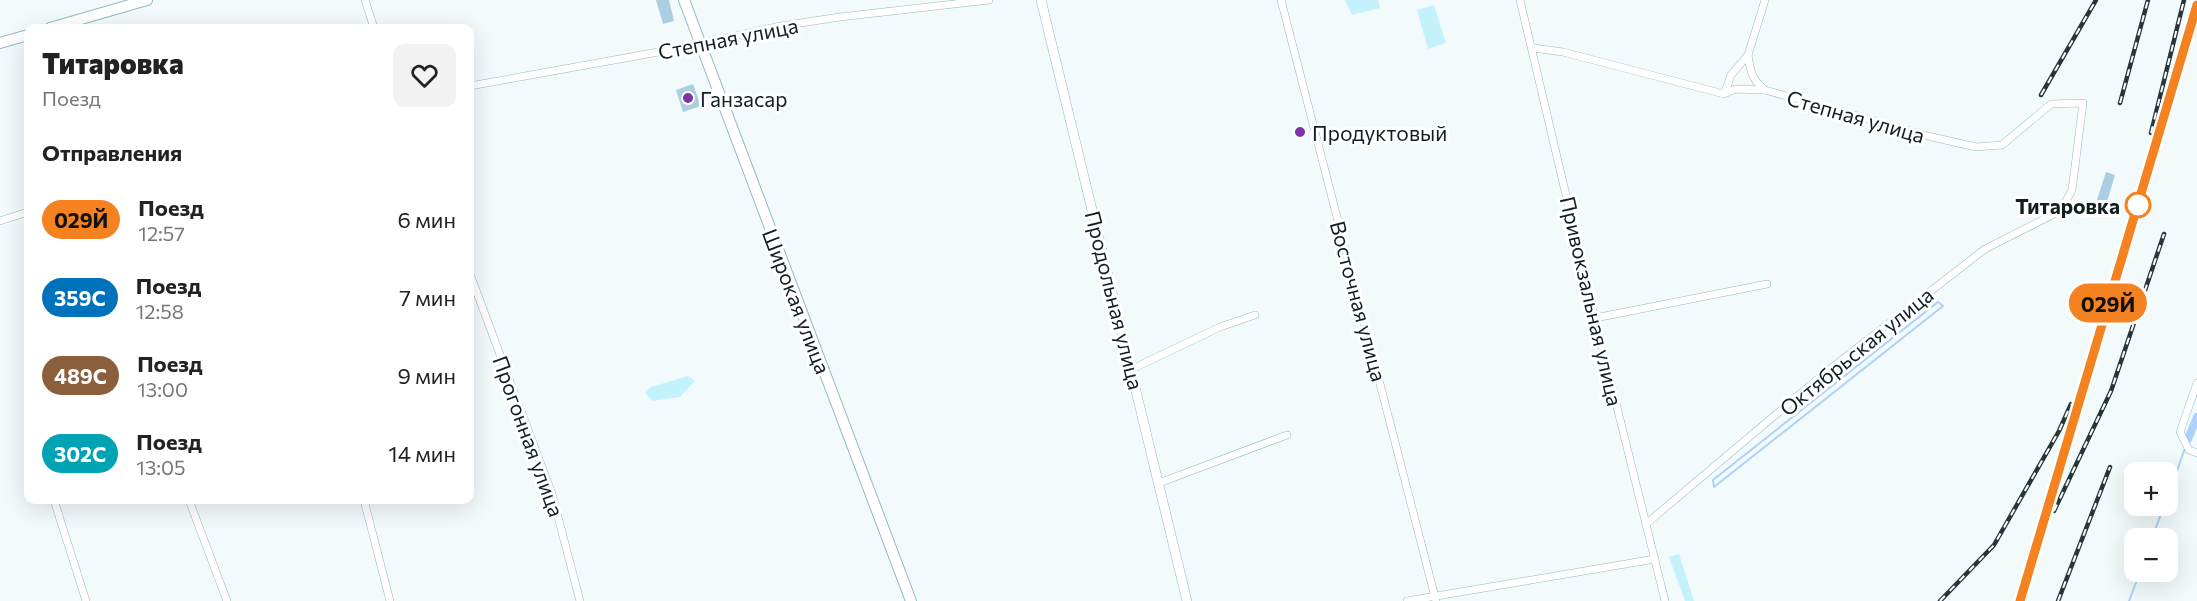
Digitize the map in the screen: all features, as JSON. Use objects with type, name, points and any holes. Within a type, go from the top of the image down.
[{"type":"main road","points":[[64,24],[147,0]]},
{"type":"main road","name":"Широкая улица","points":[[684,0],[911,601]]},
{"type":"main road","points":[[0,43],[24,36]]},
{"type":"street","points":[[365,0],[373,24]]},
{"type":"street","name":"Степная улица","points":[[474,86],[781,26],[989,0]]},
{"type":"street","name":"Продольная улица","points":[[1041,0],[1187,601]]},
{"type":"street","name":"Восточная улица","points":[[1281,0],[1436,599]]},
{"type":"street","name":"Привокзальная улица","points":[[1520,0],[1665,601]]},
{"type":"street","points":[[1724,94],[1731,75],[1748,55],[1765,0]]},
{"type":"street","name":"Степная улица","points":[[1533,48],[1563,52],[1724,94],[1735,89],[1765,90],[1932,137],[1976,147],[2002,145],[2051,104],[2083,103],[2072,190]]},
{"type":"street","points":[[1748,55],[1750,70],[1756,84],[1765,90]]},
{"type":"street","name":"Октябрьская улица","points":[[1646,524],[1825,373],[1985,249],[2054,214],[2064,205],[2072,190]]},
{"type":"street","points":[[0,220],[24,213]]},
{"type":"street","points":[[1595,318],[1767,284]]},
{"type":"street","name":"Прогонная улица","points":[[474,285],[552,494],[580,601]]},
{"type":"street","points":[[1132,369],[1220,327],[1255,315]]},
{"type":"street","points":[[2197,383],[2180,432],[2189,450],[2197,453]]},
{"type":"street","points":[[1159,483],[1287,435]]},
{"type":"street","points":[[55,504],[86,601]]},
{"type":"street","points":[[191,504],[227,601]]},
{"type":"street","points":[[365,504],[390,601]]},
{"type":"street","points":[[1407,601],[1436,599],[1655,559]]},
{"type":"shaded area","points":[[1345,0],[1378,0],[1380,8],[1352,15]]},
{"type":"shaded area","points":[[1434,5],[1446,43],[1428,49],[1417,10]]},
{"type":"shaded area","points":[[688,376],[695,381],[680,397],[652,401],[645,393],[651,387]]},
{"type":"shaded area","points":[[1679,554],[1694,601],[1685,601],[1669,557]]},
{"type":"building","points":[[656,0],[669,0],[674,21],[663,24]]},
{"type":"building","name":"Ганзасар","points":[[693,84],[701,106],[683,112],[676,90]]},
{"type":"building","name":"Титаровка","points":[[2106,172],[2115,175],[2104,212],[2094,209]]},
{"type":"waterway","points":[[1938,302],[1943,306],[1714,487],[1713,480],[1938,302]]},
{"type":"waterway","points":[[2188,439],[2197,417]]},
{"type":"waterway","points":[[2178,468],[2185,448]]},
{"type":"waterway","points":[[2156,528],[2160,516]]},
{"type":"waterway","points":[[2129,601],[2136,582]]},
{"type":"railway","points":[[2041,95],[2096,0]]},
{"type":"railway","points":[[2120,103],[2148,0]]},
{"type":"railway","points":[[2151,133],[2184,0]]},
{"type":"railway","points":[[2020,601],[2197,5]]},
{"type":"railway","points":[[2054,511],[2111,391],[2164,234]]},
{"type":"railway","points":[[1940,601],[1994,545],[2059,431],[2071,404]]},
{"type":"railway","points":[[2058,601],[2110,467]]},
{"type":"train","name":"029Й","points":[[2020,601],[2197,5]]},
{"type":"place","name":"Ганзасар","points":[[688,98]]},
{"type":"place","name":"Продуктовый","points":[[1300,132]]},
{"type":"place","name":"Титаровка","points":[[2138,205]]}]
